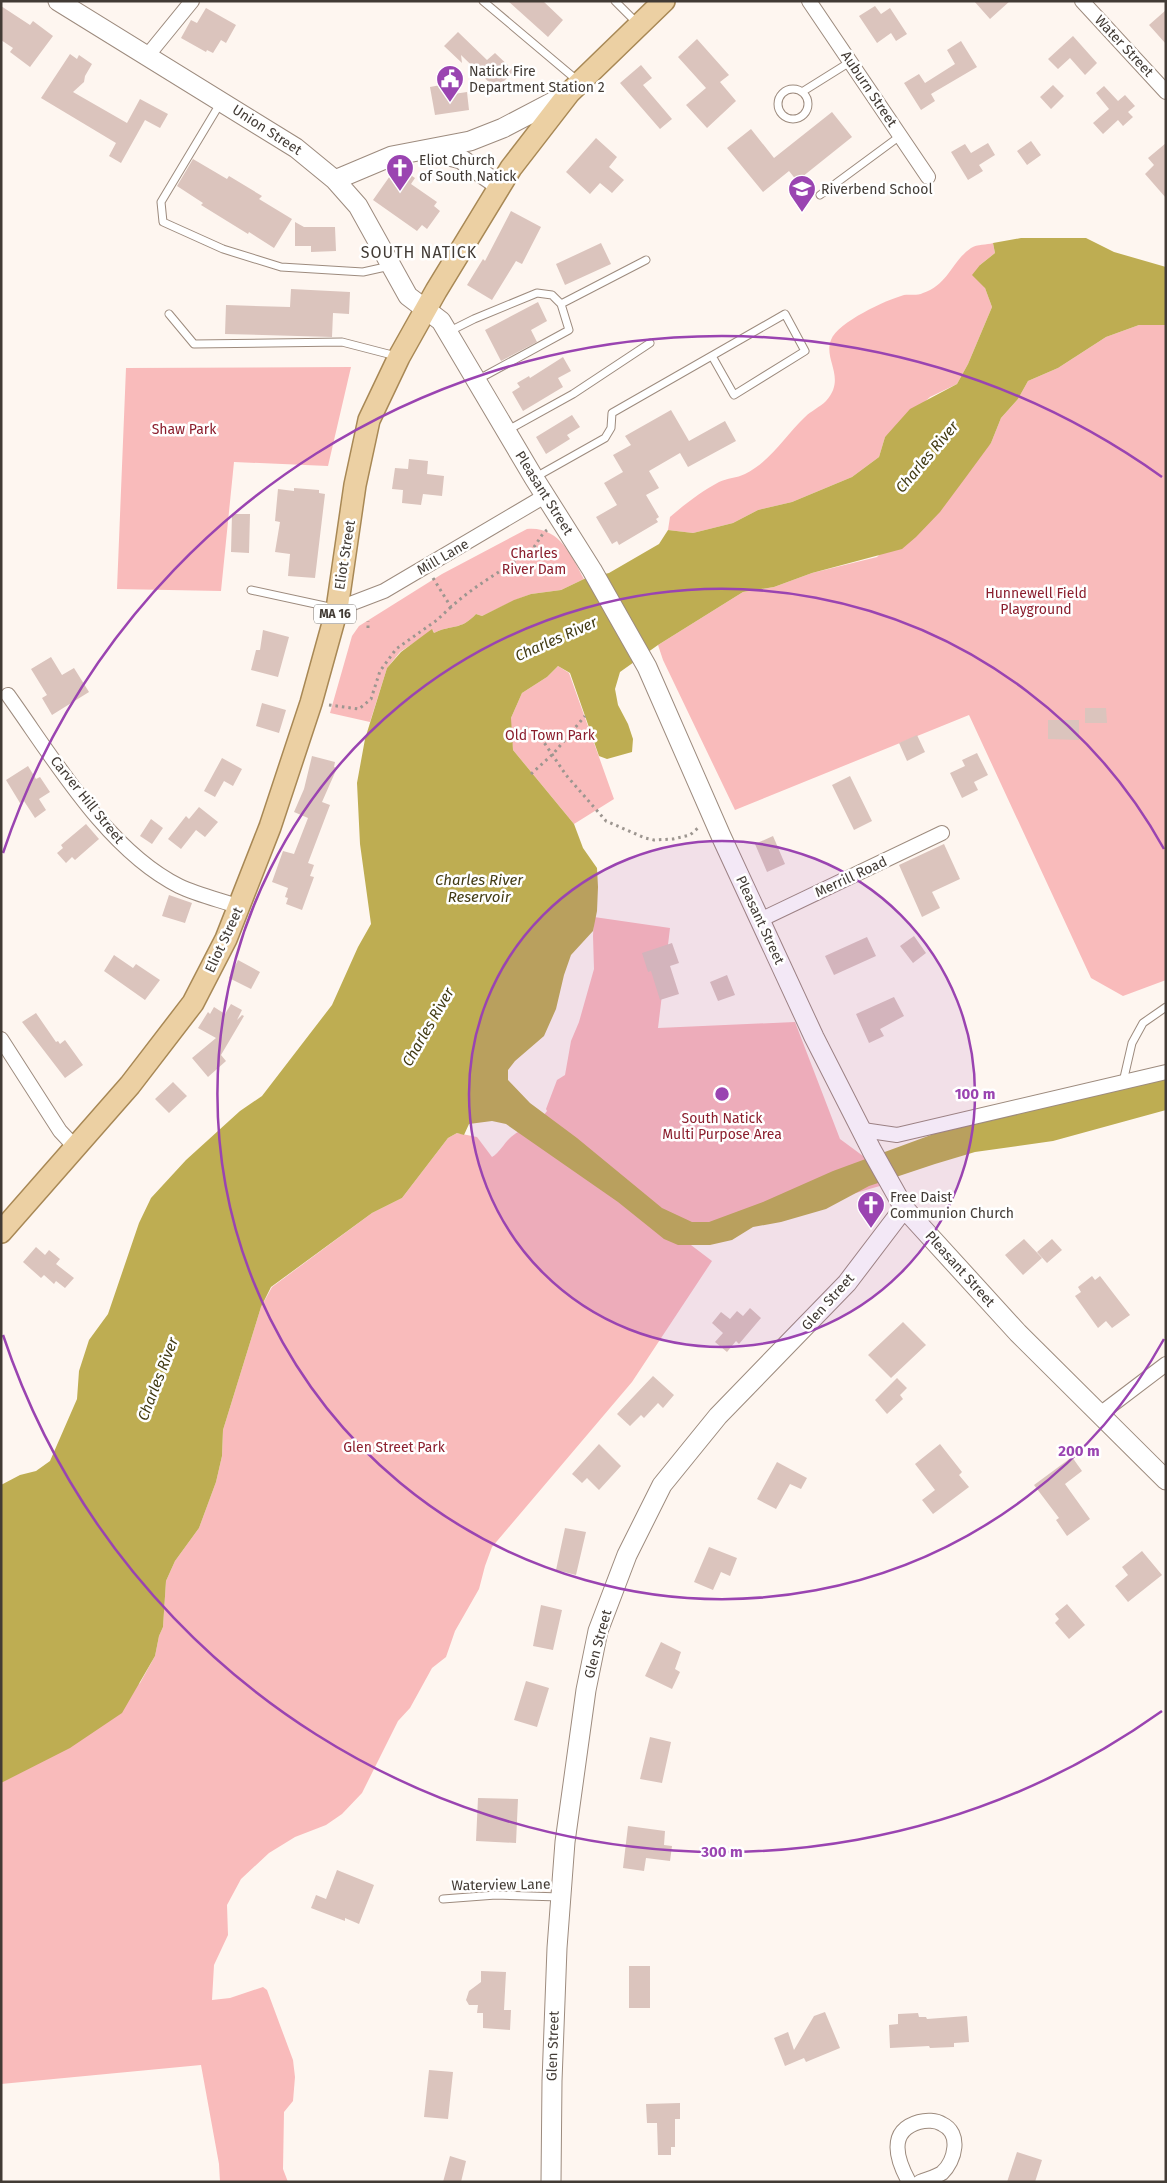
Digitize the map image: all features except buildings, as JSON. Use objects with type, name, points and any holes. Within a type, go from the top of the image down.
[{"type":"main road","name":"Eliot Street","points":[[1,1232],[130,1085],[193,1003],[240,907],[270,827],[311,703],[337,609],[356,485],[369,420],[399,356],[511,168],[574,88],[638,24],[664,1]]},
{"type":"street","name":"Union Street","points":[[58,1],[296,148],[336,180],[358,206],[411,300],[426,310]]},
{"type":"street","points":[[148,56],[192,1]]},
{"type":"street","name":"Auburn Street","points":[[809,1],[928,178]]},
{"type":"street","name":"Water Street","points":[[1082,1],[1166,92]]},
{"type":"street","points":[[336,180],[392,156],[470,141],[503,128],[574,88]]},
{"type":"street","points":[[422,151],[438,152],[460,159],[500,186]]},
{"type":"street","name":"Pleasant Street","points":[[426,310],[438,319],[447,332],[534,478],[592,570],[647,667],[814,1037],[863,1130],[872,1151],[904,1208],[1018,1333],[1166,1480]]},
{"type":"street","name":"Mill Lane","points":[[337,609],[384,591],[545,496]]},
{"type":"street","name":"Carver Hill Street","points":[[8,695],[71,784],[116,838],[157,873],[180,886],[240,907]]},
{"type":"street","name":"Merrill Road","points":[[760,920],[942,834]]},
{"type":"street","points":[[1,1039],[60,1131],[75,1147]]},
{"type":"street","points":[[863,1130],[897,1134],[1166,1072]]},
{"type":"street","name":"Glen Street","points":[[550,2182],[552,2071],[560,1896],[565,1842],[586,1690],[598,1631],[632,1546],[662,1485],[718,1416],[847,1283],[904,1208]]},
{"type":"street","points":[[1100,1414],[1166,1364]]},
{"type":"street","points":[[909,2182],[899,2163],[897,2149],[899,2136],[909,2126],[922,2122],[942,2124],[951,2131],[955,2144],[953,2158],[941,2174],[920,2182]]},
{"type":"lane","points":[[483,1],[574,88]]},
{"type":"lane","points":[[615,1],[638,24]]},
{"type":"lane","points":[[802,92],[850,62]]},
{"type":"lane","points":[[794,89],[802,92],[808,100],[808,108],[803,116],[795,120],[787,119],[780,113],[777,105],[779,96],[786,90],[794,89]]},
{"type":"lane","points":[[221,101],[161,202],[162,222],[223,249],[281,267],[363,272],[391,266]]},
{"type":"lane","points":[[820,195],[900,136]]},
{"type":"lane","points":[[561,304],[646,260]]},
{"type":"lane","points":[[447,332],[537,293],[552,295],[561,304],[569,330],[476,381]]},
{"type":"lane","points":[[169,314],[194,344],[342,342],[399,356]]},
{"type":"lane","points":[[534,478],[605,438],[611,428],[612,413],[785,314],[805,351],[734,395],[712,356]]},
{"type":"lane","points":[[506,431],[573,394],[650,343]]},
{"type":"lane","points":[[251,590],[337,609]]},
{"type":"lane","points":[[1123,1082],[1132,1043],[1142,1023],[1166,1007]]},
{"type":"lane","name":"Waterview Lane","points":[[443,1898],[496,1895],[560,1896]]},
{"type":"path","points":[[311,703],[359,710],[371,699],[380,671],[396,649],[437,620],[476,587],[533,550],[542,534],[561,519]]},
{"type":"path","points":[[426,566],[451,607]]},
{"type":"path","points":[[368,621],[368,628]]},
{"type":"path","points":[[531,774],[553,754],[585,716]]},
{"type":"path","points":[[525,727],[540,735],[566,775],[606,821],[644,838],[654,840],[673,839],[690,835],[698,828]]},
{"type":"green space","points":[[993,243],[995,253],[980,265],[985,288],[992,307],[968,364],[957,384],[930,397],[885,437],[879,457],[852,477],[792,502],[758,510],[733,523],[693,533],[668,530],[670,517],[682,507],[719,482],[754,469],[770,456],[805,417],[826,401],[835,385],[829,347],[835,333],[852,319],[886,302],[904,295],[921,294],[932,289],[939,284],[971,248]]},
{"type":"green space","name":"Hunnewell Field Playground","points":[[1139,325],[1166,325],[1166,980],[1123,996],[1091,978],[969,715],[735,810],[663,660],[658,645],[743,592],[774,587],[812,573],[877,557],[991,443],[1001,418],[1018,399],[1028,381],[1058,368],[1106,337]]},
{"type":"green space","name":"Shaw Park","points":[[351,367],[328,466],[234,462],[221,591],[117,589],[126,368]]},
{"type":"green space","name":"Charles River Dam","points":[[527,529],[538,529],[556,537],[569,552],[584,579],[561,590],[531,594],[482,616],[476,614],[460,625],[434,633],[433,630],[400,652],[387,668],[370,722],[330,713],[352,636],[359,626],[442,574]]},
{"type":"green space","name":"Old Town Park","points":[[558,666],[569,673],[614,799],[574,824],[513,750],[510,730],[511,718],[522,693],[547,677]]},
{"type":"green space","name":"Glen Street Park","points":[[594,917],[670,928],[658,1028],[795,1022],[840,1139],[897,1181],[687,1242],[712,1261],[632,1382],[492,1547],[479,1589],[455,1631],[446,1657],[432,1668],[410,1708],[398,1721],[362,1793],[342,1814],[326,1825],[295,1837],[269,1853],[241,1879],[227,1905],[228,1935],[214,1965],[212,2000],[230,1998],[263,1987],[267,1990],[293,2060],[295,2077],[293,2101],[284,2112],[283,2169],[288,2182],[220,2182],[219,2164],[201,2065],[1,2084],[1,1783],[140,1683],[155,1656],[163,1627],[166,1581],[175,1561],[199,1528],[216,1482],[222,1456],[223,1430],[261,1307],[272,1287],[372,1213],[402,1198],[448,1138],[457,1133],[477,1137],[492,1157],[511,1137],[535,1122],[547,1111],[546,1109],[557,1080],[565,1075],[571,1041],[579,1022],[594,969]]},
{"type":"water","name":"Charles River Reservoir","points":[[1021,238],[1086,238],[1114,252],[1166,267],[1166,325],[1139,325],[1106,337],[1058,368],[1028,381],[1018,399],[1001,418],[991,443],[940,512],[902,549],[812,573],[774,587],[743,592],[658,645],[620,672],[615,689],[618,705],[633,739],[632,752],[607,759],[599,756],[570,673],[558,666],[547,677],[522,693],[511,718],[513,750],[574,824],[583,848],[597,868],[598,887],[597,911],[593,931],[571,955],[556,1009],[544,1036],[515,1061],[508,1070],[508,1080],[530,1103],[577,1138],[662,1208],[692,1222],[709,1222],[763,1202],[833,1171],[950,1128],[1166,1074],[1166,1110],[1053,1141],[975,1152],[869,1186],[826,1209],[781,1222],[753,1227],[732,1240],[710,1245],[678,1245],[664,1239],[618,1202],[506,1124],[492,1121],[469,1124],[464,1135],[457,1133],[448,1138],[402,1198],[372,1213],[271,1287],[261,1307],[223,1430],[222,1456],[216,1482],[199,1528],[175,1561],[166,1581],[163,1627],[155,1656],[122,1713],[70,1748],[1,1783],[1,1485],[20,1475],[36,1471],[50,1461],[77,1399],[79,1371],[89,1340],[108,1314],[139,1223],[151,1198],[186,1160],[240,1111],[262,1096],[332,1005],[358,947],[371,924],[360,844],[357,783],[365,739],[387,668],[401,652],[432,629],[434,633],[460,625],[476,614],[482,616],[531,594],[561,590],[584,579],[609,573],[659,544],[668,530],[693,533],[733,523],[758,510],[792,502],[852,477],[879,457],[885,437],[910,409],[957,384],[968,364],[992,307],[985,288],[972,275],[980,265],[995,253],[993,243]]},
{"type":"place","name":"Natick Fire Department Station 2","points":[[450,103]]},
{"type":"place","name":"Eliot Church of South Natick","points":[[400,192]]},
{"type":"place","name":"Riverbend School","points":[[802,213]]},
{"type":"place","name":"Free Daist Communion Church","points":[[871,1229]]},
{"type":"district","name":"SOUTH NATICK","points":[[419,252]]},
{"type":"water label","name":"Charles River","points":[[927,457]]},
{"type":"water label","name":"Charles River","points":[[556,639]]},
{"type":"water label","name":"Charles River","points":[[428,1027]]},
{"type":"water label","name":"Charles River","points":[[158,1379]]},
{"type":"park label","name":"South Natick Multi Purpose Area","points":[[722,1126]]}]
